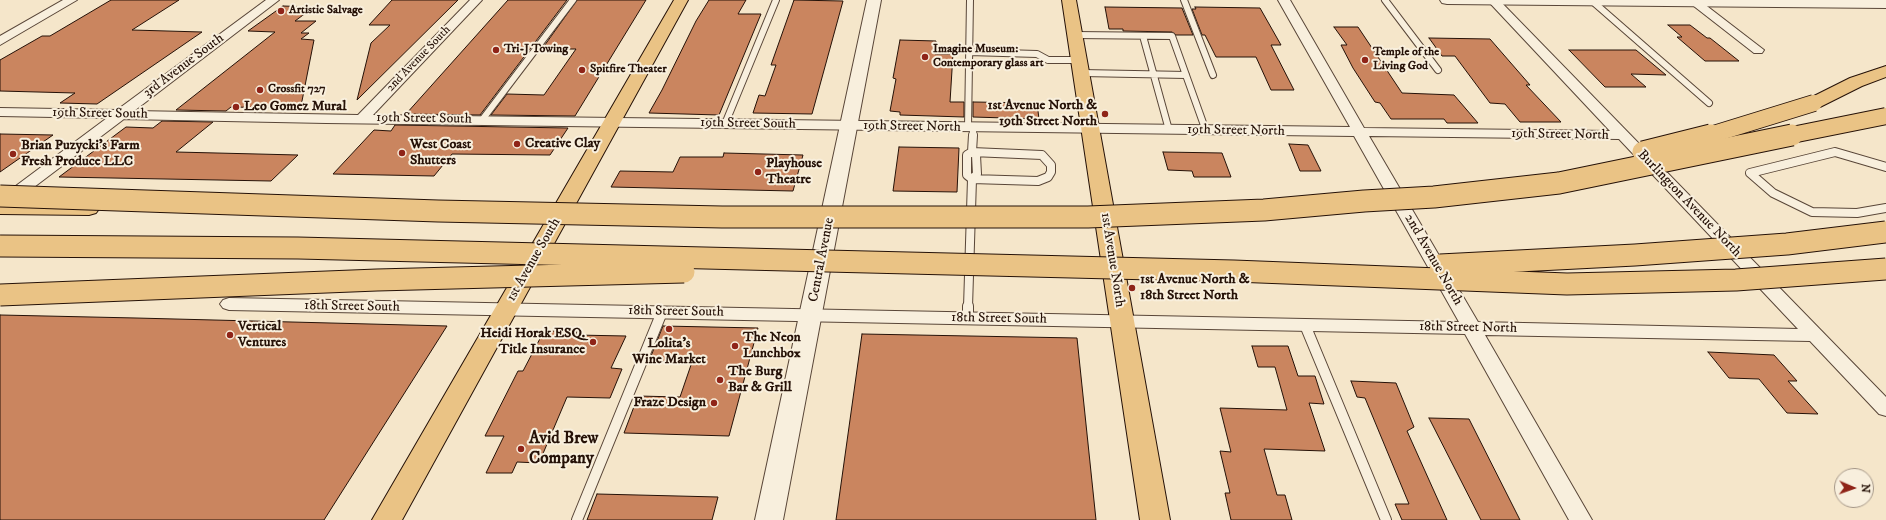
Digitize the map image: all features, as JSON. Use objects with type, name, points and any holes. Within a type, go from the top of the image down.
[{"type":"main road","name":"1st Avenue South","points":[[387,520],[681,0]]},
{"type":"main road","name":"1st Avenue North","points":[[1069,0],[1155,520]]},
{"type":"main road","points":[[1364,200],[1607,160],[1712,135],[1814,103],[1856,82],[1886,71]]},
{"type":"main road","points":[[0,196],[438,211],[722,217],[1080,217],[1264,210],[1364,200],[1434,197],[1559,183],[1886,116]]},
{"type":"main road","points":[[0,208],[438,211]]},
{"type":"main road","points":[[1234,271],[1502,263],[1787,244],[1886,232]]},
{"type":"main road","points":[[0,246],[298,248],[1234,271],[1567,284],[1736,280],[1886,269]]},
{"type":"main road","points":[[0,295],[377,280],[921,264]]},
{"type":"street","points":[[0,41],[71,0]]},
{"type":"street","name":"3rd Avenue South","points":[[0,204],[273,0]]},
{"type":"street","name":"2nd Avenue South","points":[[363,118],[476,0]]},
{"type":"street","name":"Central Avenue","points":[[769,520],[874,0]]},
{"type":"street","name":"2nd Avenue North","points":[[1284,0],[1581,520]]},
{"type":"street","points":[[1447,0],[1793,1],[1886,4]]},
{"type":"street","name":"Burlington Avenue North","points":[[1493,0],[1886,409]]},
{"type":"street","points":[[1693,1],[1758,50]]},
{"type":"street","name":"19th Street South","points":[[0,112],[326,119],[363,118],[849,126]]},
{"type":"street","name":"19th Street North","points":[[849,126],[1623,135]]},
{"type":"street","name":"18th Street South","points":[[229,304],[1122,321]]},
{"type":"street","name":"18th Street North","points":[[1122,321],[1815,335]]},
{"type":"lane","points":[[482,120],[573,0]]},
{"type":"lane","points":[[725,124],[776,0]]},
{"type":"lane","points":[[968,318],[972,179],[977,174],[976,155],[972,152],[970,127],[970,0]]},
{"type":"lane","points":[[1184,0],[1213,75]]},
{"type":"lane","points":[[1385,0],[1438,70]]},
{"type":"lane","points":[[1591,0],[1709,103]]},
{"type":"lane","points":[[1075,35],[1172,36],[1206,131]]},
{"type":"lane","points":[[1143,36],[1169,130]]},
{"type":"lane","points":[[969,52],[1037,54],[1048,60],[1080,67],[1153,74],[1186,75]]},
{"type":"lane","points":[[972,152],[1020,153],[1042,156],[1047,159],[1051,165],[1051,172],[1048,177],[1038,180],[972,179]]},
{"type":"lane","points":[[1886,167],[1835,152],[1750,173],[1773,193],[1812,212],[1857,213],[1886,208]]},
{"type":"lane","points":[[578,520],[662,312]]},
{"type":"lane","points":[[1305,325],[1386,520]]},
{"type":"building","points":[[111,0],[179,0],[132,30],[202,32],[97,104],[60,103],[75,93],[0,91],[0,60],[42,36],[50,36]]},
{"type":"building","points":[[392,0],[458,0],[357,100],[371,43],[390,25],[369,25]]},
{"type":"building","name":"Tri-J Towing","points":[[508,0],[567,0],[480,115],[406,114]]},
{"type":"building","points":[[577,0],[646,0],[575,116],[491,115],[507,94],[544,95],[576,49],[542,49]]},
{"type":"building","points":[[709,0],[746,0],[738,14],[761,14],[719,115],[649,113],[696,21]]},
{"type":"building","points":[[794,0],[843,1],[812,114],[753,113],[759,95],[765,96],[776,65],[771,65]]},
{"type":"building","points":[[283,6],[314,7],[295,21],[316,21],[301,33],[309,33],[301,39],[314,40],[301,106],[289,108],[231,107],[226,111],[176,110],[275,32],[248,31]]},
{"type":"building","points":[[1105,7],[1182,8],[1193,35],[1176,35],[1172,32],[1123,31],[1123,29],[1109,29]]},
{"type":"building","points":[[1195,7],[1260,8],[1281,45],[1271,45],[1294,90],[1271,90],[1256,57],[1216,57],[1205,35],[1202,35],[1192,9],[1196,9]]},
{"type":"building","points":[[1668,25],[1690,25],[1707,38],[1710,38],[1739,61],[1705,61],[1677,37],[1682,37]]},
{"type":"building","points":[[1334,27],[1358,27],[1402,93],[1454,95],[1478,123],[1447,123],[1444,119],[1391,119],[1380,103],[1375,102],[1353,68],[1341,45],[1347,45]]},
{"type":"building","points":[[1429,38],[1490,39],[1530,85],[1526,85],[1561,122],[1520,122],[1505,104],[1490,103],[1455,56],[1442,56]]},
{"type":"building","points":[[900,40],[936,41],[935,54],[953,54],[950,102],[964,102],[964,117],[900,115],[900,112],[890,111],[896,79],[893,78]]},
{"type":"building","points":[[1569,50],[1636,50],[1666,75],[1631,74],[1646,87],[1605,87]]},
{"type":"building","points":[[973,102],[1037,103],[1039,119],[973,117]]},
{"type":"building","points":[[162,121],[213,122],[176,152],[298,155],[271,181],[59,177],[126,127],[153,128]]},
{"type":"building","points":[[395,125],[568,128],[550,155],[452,154],[434,176],[333,174],[374,130],[391,131]]},
{"type":"building","name":"Brian Puzycki's Farm Fresh Produce LLC","points":[[0,134],[53,135],[0,172]]},
{"type":"building","points":[[1289,144],[1308,145],[1321,171],[1300,171]]},
{"type":"building","points":[[899,147],[959,148],[957,192],[893,191]]},
{"type":"building","points":[[1163,152],[1222,153],[1231,177],[1194,177],[1192,171],[1168,170]]},
{"type":"building","points":[[724,153],[803,155],[793,191],[611,187],[620,171],[673,172],[680,157],[723,157]]},
{"type":"building","points":[[0,315],[447,326],[324,520],[0,520]]},
{"type":"building","points":[[663,326],[758,328],[729,436],[624,433],[638,396],[680,397],[692,362],[649,361]]},
{"type":"building","points":[[544,331],[577,331],[576,335],[626,336],[611,368],[622,369],[610,398],[567,397],[539,463],[517,462],[512,473],[486,473],[504,436],[485,436],[518,371],[523,371]]},
{"type":"building","points":[[862,334],[1077,338],[1096,520],[836,520]]},
{"type":"building","points":[[1252,346],[1288,346],[1298,376],[1315,376],[1324,404],[1309,403],[1325,451],[1264,449],[1277,495],[1285,495],[1292,520],[1231,520],[1225,493],[1230,493],[1220,451],[1231,452],[1220,408],[1287,410],[1275,367],[1258,367]]},
{"type":"building","points":[[1708,352],[1774,355],[1797,381],[1788,381],[1818,414],[1787,413],[1759,379],[1729,378]]},
{"type":"building","points":[[1351,381],[1396,383],[1414,427],[1407,431],[1447,520],[1402,520],[1395,504],[1409,504],[1365,398],[1357,397]]},
{"type":"building","points":[[1429,418],[1469,419],[1520,520],[1481,520]]},
{"type":"building","points":[[597,494],[718,497],[712,520],[587,520]]},
{"type":"place","name":"Artistic Salvage","points":[[281,11]]},
{"type":"place","name":"Tri-J Towing","points":[[496,50]]},
{"type":"place","name":"Imagine Museum: Contemporary glass art","points":[[925,57]]},
{"type":"place","name":"Temple of the Living God","points":[[1365,60]]},
{"type":"place","name":"Spitfire Theater","points":[[582,70]]},
{"type":"place","name":"Crossfit 727","points":[[260,90]]},
{"type":"place","name":"Leo Gomez Mural","points":[[236,107]]},
{"type":"place","name":"1st Avenue North & 19th Street North","points":[[1105,114]]},
{"type":"place","name":"Creative Clay","points":[[517,144]]},
{"type":"place","name":"West Coast Shutters","points":[[402,153]]},
{"type":"place","name":"Brian Puzycki's Farm Fresh Produce LLC","points":[[13,154]]},
{"type":"place","name":"Playhouse Theatre","points":[[758,172]]},
{"type":"place","name":"1st Avenue North & 18th Street North","points":[[1132,288]]},
{"type":"place","name":"Lolita's Wine Market","points":[[669,329]]},
{"type":"place","name":"Vertical Ventures","points":[[230,335]]},
{"type":"place","name":"Heidi Horak ESQ. Title Insurance","points":[[593,342]]},
{"type":"place","name":"The Neon Lunchbox","points":[[735,346]]},
{"type":"place","name":"The Burg Bar & Grill","points":[[720,380]]},
{"type":"place","name":"Fraze Design","points":[[714,403]]},
{"type":"place","name":"Avid Brew Company","points":[[521,449]]}]
